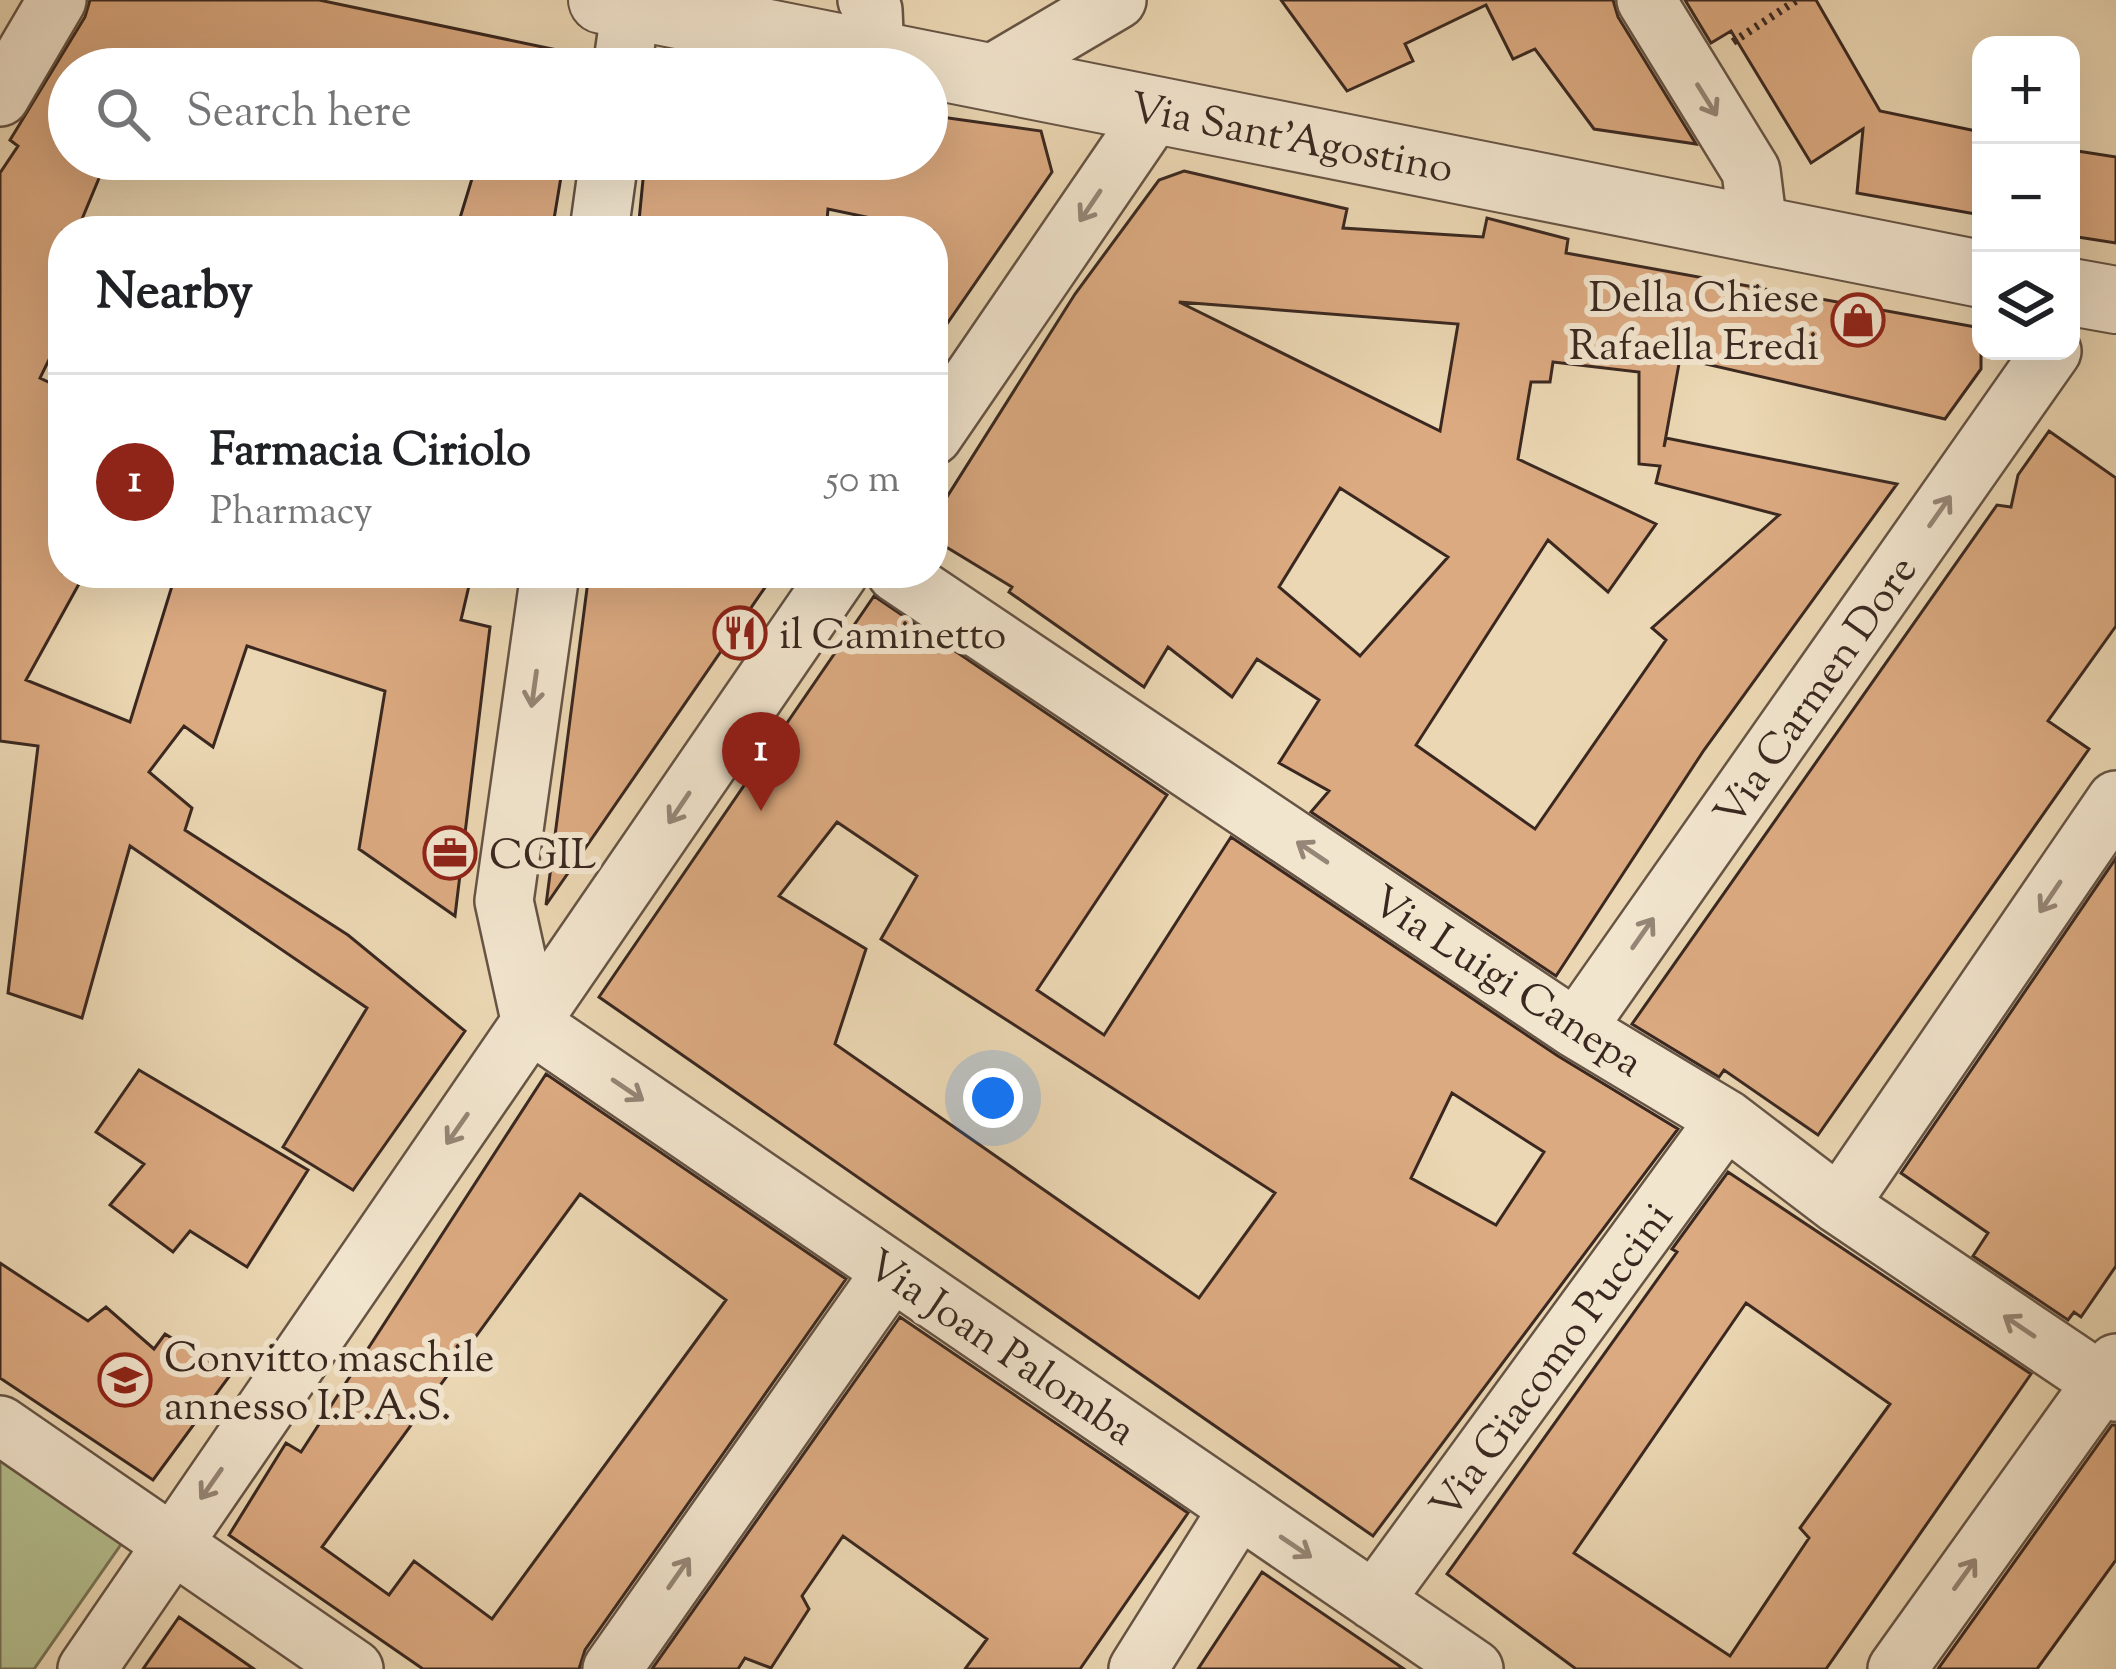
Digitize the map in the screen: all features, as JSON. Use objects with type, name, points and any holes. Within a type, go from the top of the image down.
[{"type":"street","points":[[0,97],[57,0]]},
{"type":"street","points":[[988,76],[1117,0]]},
{"type":"street","points":[[1646,0],[1751,171],[1758,227]]},
{"type":"street","points":[[616,3],[620,48]]},
{"type":"street","name":"Via Sant'Agostino","points":[[616,3],[871,28],[920,48]]},
{"type":"street","name":"Via Sant'Agostino","points":[[948,60],[988,76],[1972,272]]},
{"type":"street","points":[[948,414],[1156,110]]},
{"type":"street","points":[[601,216],[606,180]]},
{"type":"street","name":"Via Carmen Dore","points":[[1576,1029],[2046,360]]},
{"type":"street","points":[[531,1024],[504,901],[548,588]]},
{"type":"street","points":[[87,1669],[829,588]]},
{"type":"street","name":"Via Luigi Canepa","points":[[918,588],[1576,1029],[1726,1119],[1839,1205],[2112,1379]]},
{"type":"street","points":[[1839,1205],[2116,800]]},
{"type":"street","name":"Via Joan Palomba","points":[[531,1024],[1474,1669]]},
{"type":"street","name":"Via Giacomo Puccini","points":[[1374,1601],[1726,1119]]},
{"type":"street","points":[[612,1669],[892,1271]]},
{"type":"street","points":[[1897,1669],[2112,1379]]},
{"type":"street","points":[[0,1425],[354,1669]]},
{"type":"street","points":[[1138,1669],[1239,1508]]},
{"type":"path","points":[[1690,71],[1797,0]]},
{"type":"green space","points":[[0,1451],[129,1533],[34,1669],[0,1669]]},
{"type":"building","points":[[90,0],[319,0],[547,48],[66,48]]},
{"type":"building","points":[[1281,0],[1613,0],[1618,17],[1696,144],[1594,129],[1535,49],[1513,59],[1486,5],[1405,44],[1413,61],[1347,91]]},
{"type":"building","points":[[1685,0],[1816,0],[1880,111],[1972,130],[1972,213],[1857,193],[1863,129],[1811,163],[1731,31],[1711,43]]},
{"type":"building","points":[[48,78],[48,180],[98,180],[83,216],[48,216],[48,362],[40,378],[48,382],[48,588],[77,588],[26,680],[130,722],[171,588],[468,588],[461,620],[490,627],[455,916],[359,849],[385,691],[247,646],[213,747],[184,726],[149,772],[192,808],[185,830],[348,935],[465,1031],[353,1190],[283,1147],[367,1008],[130,846],[82,1018],[8,993],[38,746],[0,741],[0,173],[18,146],[10,140]]},
{"type":"building","points":[[948,118],[1041,131],[1052,172],[948,322],[948,216],[861,216],[828,209],[827,216],[639,216],[643,180],[948,180]]},
{"type":"building","points":[[2080,151],[2116,157],[2116,243],[2080,237]]},
{"type":"building","points":[[1184,171],[1347,209],[1343,228],[1483,237],[1487,218],[1568,239],[1566,253],[1972,326],[1972,360],[1981,360],[1981,369],[1945,419],[1680,358],[1664,447],[1666,438],[1897,484],[1704,750],[1556,976],[1311,812],[1329,791],[1279,763],[1319,700],[1257,659],[1232,697],[1168,647],[1144,687],[1009,592],[1012,587],[948,548],[948,495],[1075,294],[1159,180]],"holes":[[[1179,302],[1458,324],[1440,431]],[[1553,362],[1639,372],[1639,464],[1660,466],[1656,483],[1779,515],[1652,628],[1666,640],[1535,829],[1416,745],[1548,540],[1608,592],[1656,524],[1518,459],[1531,382],[1550,382]],[[1340,488],[1448,557],[1360,656],[1279,587]]]},
{"type":"building","points":[[472,180],[560,180],[554,216],[461,216]]},
{"type":"building","points":[[2049,431],[2116,478],[2116,626],[2048,721],[2089,749],[1818,1135],[1724,1070],[1719,1077],[1632,1024],[1997,505],[2011,507],[2018,475]]},
{"type":"building","points":[[587,588],[765,588],[546,905]]},
{"type":"building","points":[[874,596],[1167,795],[1037,990],[1104,1035],[1231,837],[1558,1056],[1678,1129],[1373,1536],[599,997]],"holes":[[[837,822],[917,876],[881,939],[1275,1193],[1199,1298],[835,1044],[866,949],[779,896]],[[1452,1093],[1544,1152],[1496,1225],[1411,1178]]]},
{"type":"building","points":[[2116,858],[2116,1266],[2081,1317],[2074,1312],[2068,1320],[1973,1256],[1988,1233],[1901,1173]]},
{"type":"building","points":[[139,1070],[308,1170],[247,1267],[190,1231],[173,1252],[110,1205],[144,1164],[96,1132]]},
{"type":"building","points":[[546,1074],[846,1279],[585,1650],[579,1669],[423,1669],[229,1535],[286,1443],[301,1452]],"holes":[[[580,1194],[726,1300],[492,1619],[414,1561],[389,1595],[322,1547]]]},
{"type":"building","points":[[1728,1172],[2031,1374],[1826,1669],[1576,1669],[1447,1574],[1677,1252],[1672,1249]],"holes":[[[1746,1303],[1890,1404],[1800,1528],[1809,1538],[1730,1656],[1574,1553]]]},
{"type":"building","points":[[0,1263],[88,1321],[106,1307],[154,1349],[165,1334],[231,1374],[153,1480],[0,1378]]},
{"type":"building","points":[[900,1317],[1188,1513],[1080,1669],[965,1669],[987,1639],[843,1536],[802,1596],[809,1609],[771,1668],[745,1658],[738,1669],[652,1669]]},
{"type":"building","points":[[2116,1425],[2116,1560],[2037,1669],[1938,1669]]},
{"type":"building","points":[[1262,1572],[1404,1669],[1198,1669]]},
{"type":"building","points":[[179,1617],[254,1669],[143,1669]]},
{"type":"place","name":"Della Chiese Rafaella Eredi","points":[[1858,320]]},
{"type":"place","name":"il Caminetto","points":[[740,633]]},
{"type":"place","name":"Farmacia Ciriolo","points":[[761,811]]},
{"type":"place","name":"CGIL","points":[[450,853]]},
{"type":"place","name":"Convitto maschile annesso I.P.A.S.","points":[[125,1380]]}]
